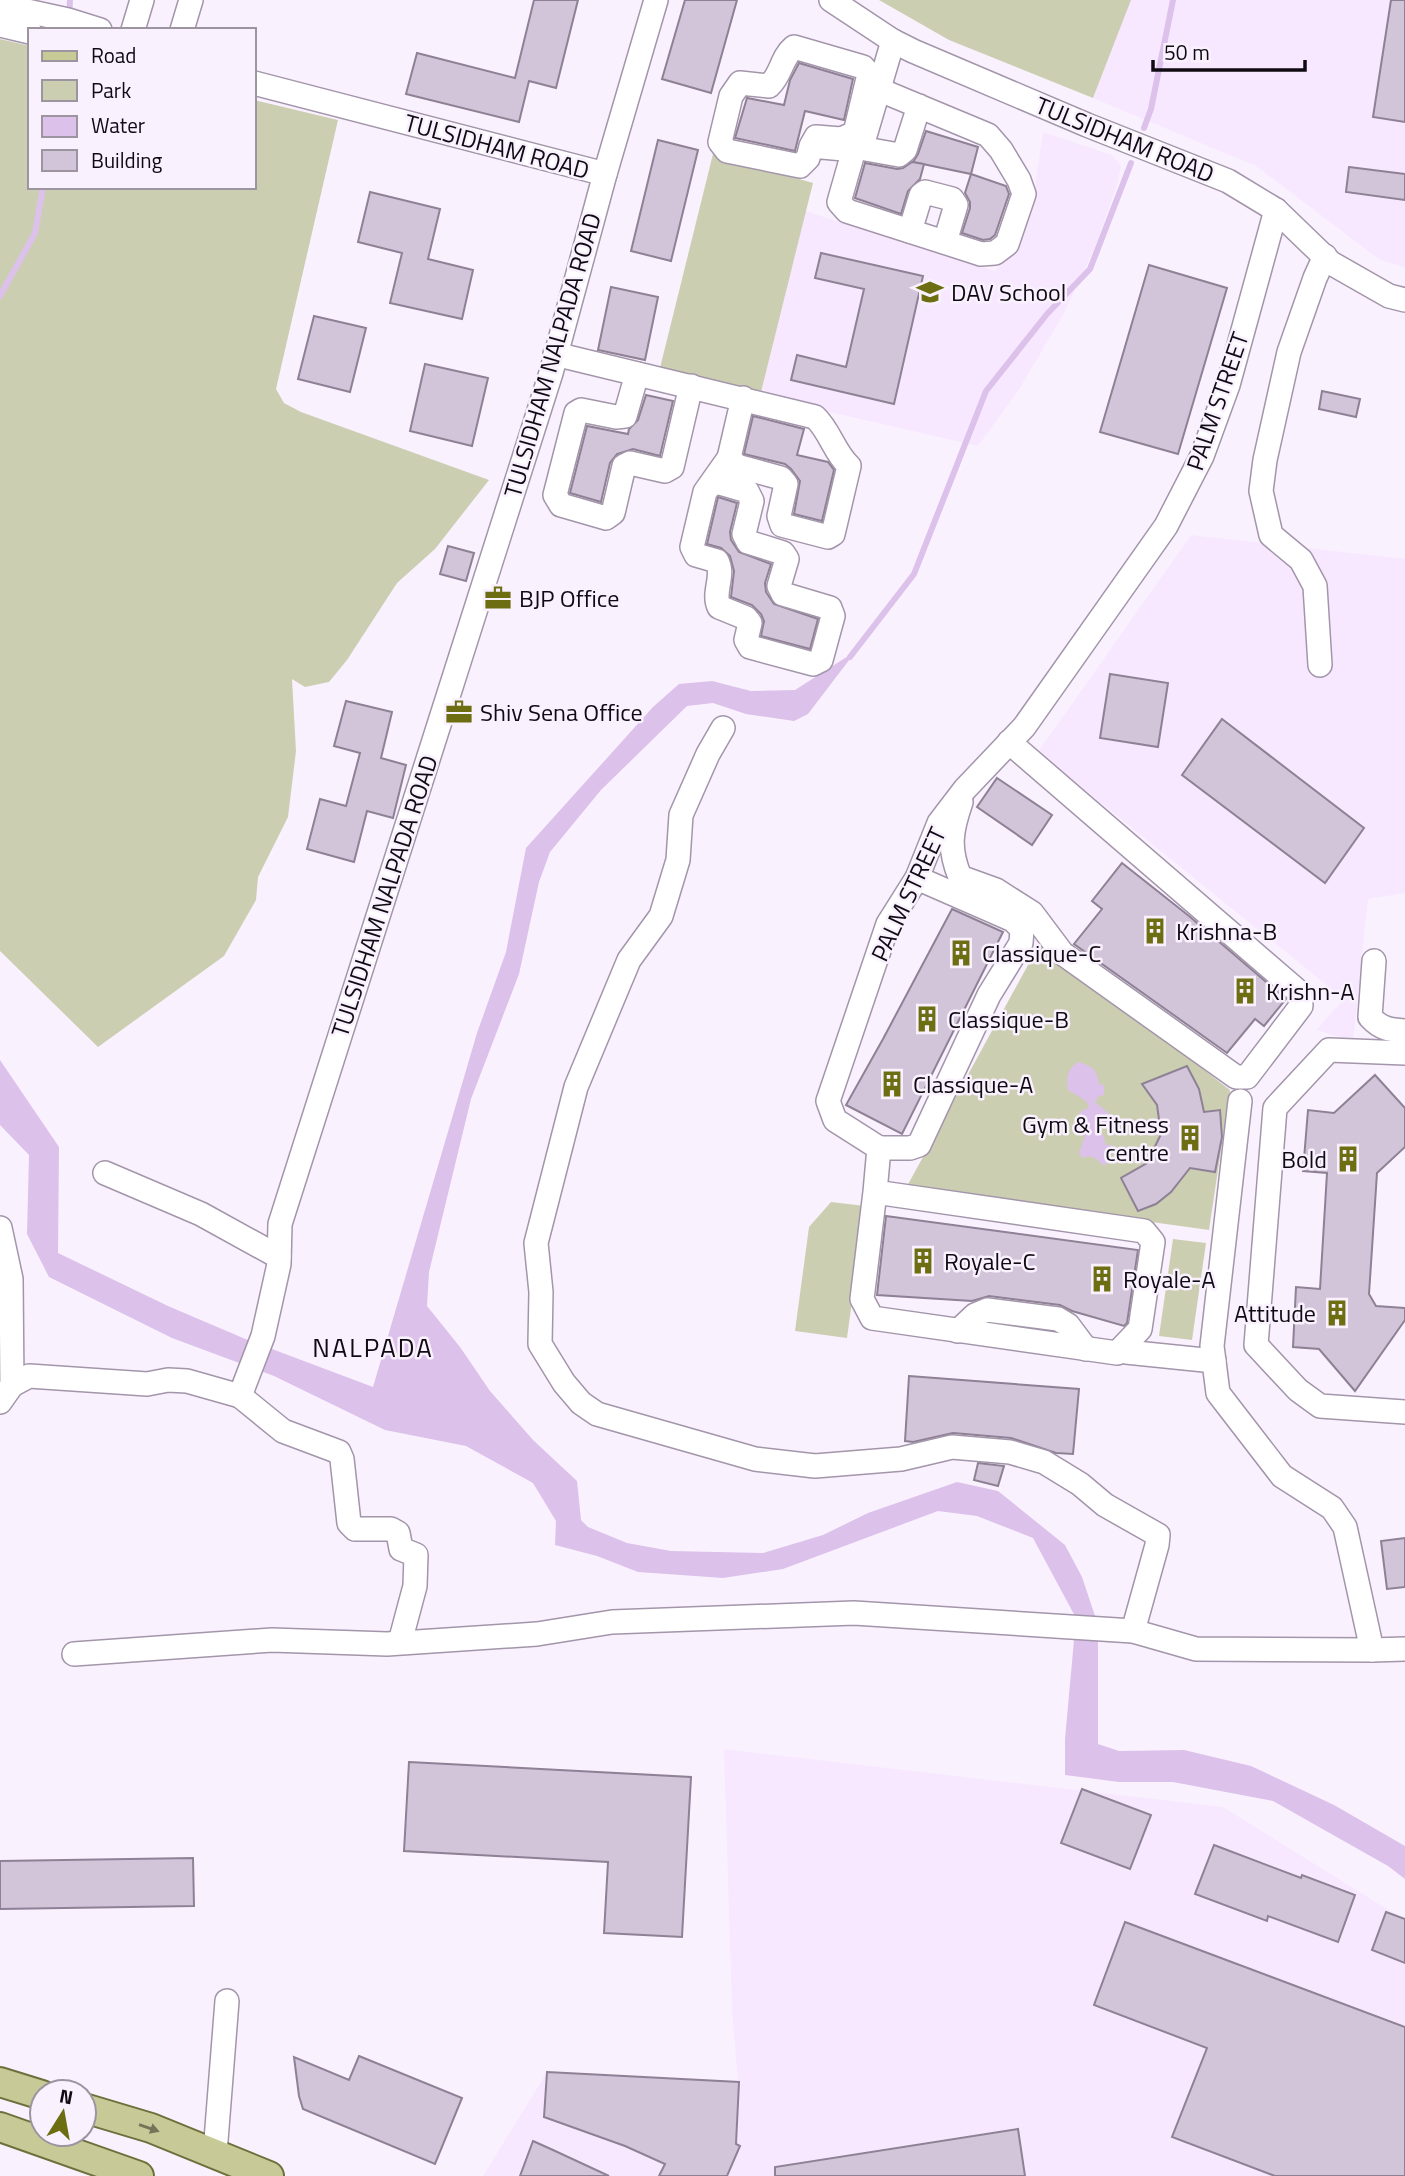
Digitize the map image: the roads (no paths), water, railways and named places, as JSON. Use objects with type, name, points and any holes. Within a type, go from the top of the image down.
[{"type":"main road","points":[[0,2082],[28,2091]]},
{"type":"main road","points":[[98,2112],[151,2128],[269,2176]]},
{"type":"main road","points":[[0,2127],[90,2168],[139,2176]]},
{"type":"street","points":[[134,28],[142,0]]},
{"type":"street","points":[[183,28],[191,0]]},
{"type":"street","name":"TULSIDHAM ROAD","points":[[256,84],[605,174],[656,0]]},
{"type":"street","name":"TULSIDHAM ROAD","points":[[831,0],[893,41],[1087,125],[1228,181],[1276,210],[1331,263],[1389,296],[1405,300]]},
{"type":"street","points":[[0,5],[94,28]]},
{"type":"street","points":[[0,25],[28,32]]},
{"type":"street","points":[[811,146],[845,149],[864,139],[893,41]]},
{"type":"street","points":[[794,47],[863,67],[869,74],[855,133],[841,139],[816,137],[811,146],[808,158],[800,166],[727,151],[720,142],[730,96],[740,83],[769,86],[778,78],[787,53],[794,47]]},
{"type":"street","points":[[880,90],[919,106],[988,135],[1001,150],[1024,194],[1007,244],[995,253],[981,254],[847,211],[839,202],[853,153],[860,148],[899,155],[905,150],[919,106]]},
{"type":"street","name":"TULSIDHAM NALPADA ROAD","points":[[240,1396],[263,1335],[279,1257],[280,1224],[555,354],[605,174]]},
{"type":"street","points":[[910,231],[921,195],[925,192],[952,199],[956,205],[945,242]]},
{"type":"street","name":"PALM STREET","points":[[879,1148],[835,1121],[828,1101],[888,924],[917,878],[939,823],[965,789],[1024,727],[1166,526],[1196,468],[1228,385],[1276,210]]},
{"type":"street","points":[[1320,665],[1315,621],[1315,586],[1301,559],[1271,535],[1261,491],[1265,460],[1289,352],[1325,256]]},
{"type":"street","points":[[555,354],[815,417],[823,425],[841,459],[849,466],[833,534],[828,537],[782,525],[779,516],[786,484],[781,478],[737,466],[729,458]]},
{"type":"street","points":[[637,373],[625,416],[616,418],[581,410],[576,413],[555,495],[561,505],[606,518],[613,513],[624,466],[630,463],[665,471],[672,467],[691,386]]},
{"type":"street","points":[[713,481],[747,491],[752,501],[744,534],[748,542],[783,553],[787,559],[779,586],[783,594],[830,608],[833,616],[821,660],[813,664],[750,647],[746,640],[750,623],[746,618],[719,607],[716,599],[721,569],[718,561],[696,555],[692,547],[705,492],[729,458],[743,398]]},
{"type":"street","points":[[723,728],[708,754],[681,815],[678,860],[661,916],[629,960],[576,1087],[536,1243],[541,1292],[540,1343],[564,1383],[581,1403],[597,1414],[755,1459],[815,1466],[901,1458],[952,1447],[1010,1452],[1044,1462],[1080,1484],[1105,1505],[1158,1535],[1133,1631]]},
{"type":"street","points":[[965,789],[952,827],[951,857],[960,877],[996,890],[1032,913],[1062,953],[1236,1077],[1247,1077],[1301,1006],[1300,993],[1009,742]]},
{"type":"street","points":[[917,878],[1013,920],[1022,929],[1021,943],[989,995],[919,1145],[910,1148],[879,1148],[862,1298],[872,1318],[1086,1349],[1213,1354]]},
{"type":"street","points":[[1374,961],[1370,1017],[1389,1030],[1405,1031]]},
{"type":"street","points":[[1405,1053],[1329,1050],[1275,1108],[1256,1345],[1298,1391],[1320,1406],[1405,1412]]},
{"type":"street","points":[[1240,1101],[1213,1354],[1218,1393],[1282,1476],[1332,1508],[1345,1527],[1372,1650]]},
{"type":"street","points":[[105,1173],[201,1214],[279,1257]]},
{"type":"street","points":[[875,1192],[1144,1231],[1153,1242],[1140,1329],[1121,1352]]},
{"type":"street","points":[[0,1228],[10,1279],[6,1393]]},
{"type":"street","points":[[6,1393],[29,1376],[147,1384],[169,1380],[187,1381],[240,1396],[283,1431],[339,1452],[349,1523],[355,1529],[391,1529],[398,1533],[401,1549],[416,1555],[415,1586],[400,1642]]},
{"type":"street","points":[[74,1654],[272,1640],[387,1644],[537,1634],[612,1622],[854,1613],[1133,1631],[1196,1649],[1405,1649]]},
{"type":"street","points":[[215,2154],[228,2001]]},
{"type":"water","points":[[856,651],[808,714],[794,721],[746,714],[713,703],[687,706],[601,790],[550,852],[539,882],[519,974],[471,1099],[429,1272],[427,1306],[490,1391],[533,1440],[577,1481],[581,1520],[588,1527],[627,1543],[671,1551],[763,1553],[823,1535],[868,1513],[957,1482],[998,1491],[1065,1545],[1082,1577],[1098,1625],[1098,1744],[1119,1751],[1184,1750],[1251,1766],[1334,1805],[1405,1846],[1405,1879],[1388,1866],[1273,1801],[1173,1782],[1119,1782],[1065,1775],[1065,1739],[1076,1618],[1033,1538],[977,1516],[938,1511],[783,1569],[723,1578],[638,1572],[597,1556],[555,1545],[556,1521],[533,1483],[466,1446],[385,1430],[274,1376],[172,1338],[49,1277],[27,1234],[29,1155],[0,1125],[0,1060],[59,1147],[58,1253],[168,1306],[243,1338],[373,1387],[477,1033],[506,952],[526,848],[653,707],[679,684],[712,681],[751,691],[795,690]]},
{"type":"water","points":[[1078,1062],[1093,1069],[1099,1084],[1104,1085],[1104,1095],[1099,1096],[1095,1102],[1113,1117],[1120,1119],[1113,1127],[1100,1126],[1098,1131],[1103,1134],[1106,1145],[1113,1145],[1115,1151],[1103,1155],[1107,1161],[1105,1166],[1093,1157],[1082,1158],[1079,1153],[1085,1136],[1082,1129],[1076,1126],[1080,1112],[1089,1107],[1086,1101],[1068,1090],[1067,1081],[1069,1071]]},
{"type":"waterway","points":[[69,16],[70,0]]},
{"type":"waterway","points":[[1144,128],[1151,109],[1173,0]]},
{"type":"waterway","points":[[850,657],[914,574],[986,391],[1047,314],[1090,269],[1131,163]]},
{"type":"waterway","points":[[0,296],[35,233],[43,189]]},
{"type":"place","name":"DAV School","points":[[930,292]]},
{"type":"place","name":"BJP Office","points":[[498,598]]},
{"type":"place","name":"Shiv Sena Office","points":[[459,712]]},
{"type":"place","name":"Krishna-B","points":[[1155,931]]},
{"type":"place","name":"Classique-C","points":[[961,953]]},
{"type":"place","name":"Krishn-A","points":[[1245,991]]},
{"type":"place","name":"Classique-B","points":[[927,1019]]},
{"type":"place","name":"Classique-A","points":[[892,1084]]},
{"type":"place","name":"Gym & Fitness centre","points":[[1190,1138]]},
{"type":"place","name":"Bold","points":[[1348,1159]]},
{"type":"place","name":"Royale-C","points":[[923,1261]]},
{"type":"place","name":"Royale-A","points":[[1102,1279]]},
{"type":"place","name":"Attitude","points":[[1337,1313]]},
{"type":"district","name":"NALPADA","points":[[373,1347]]}]
